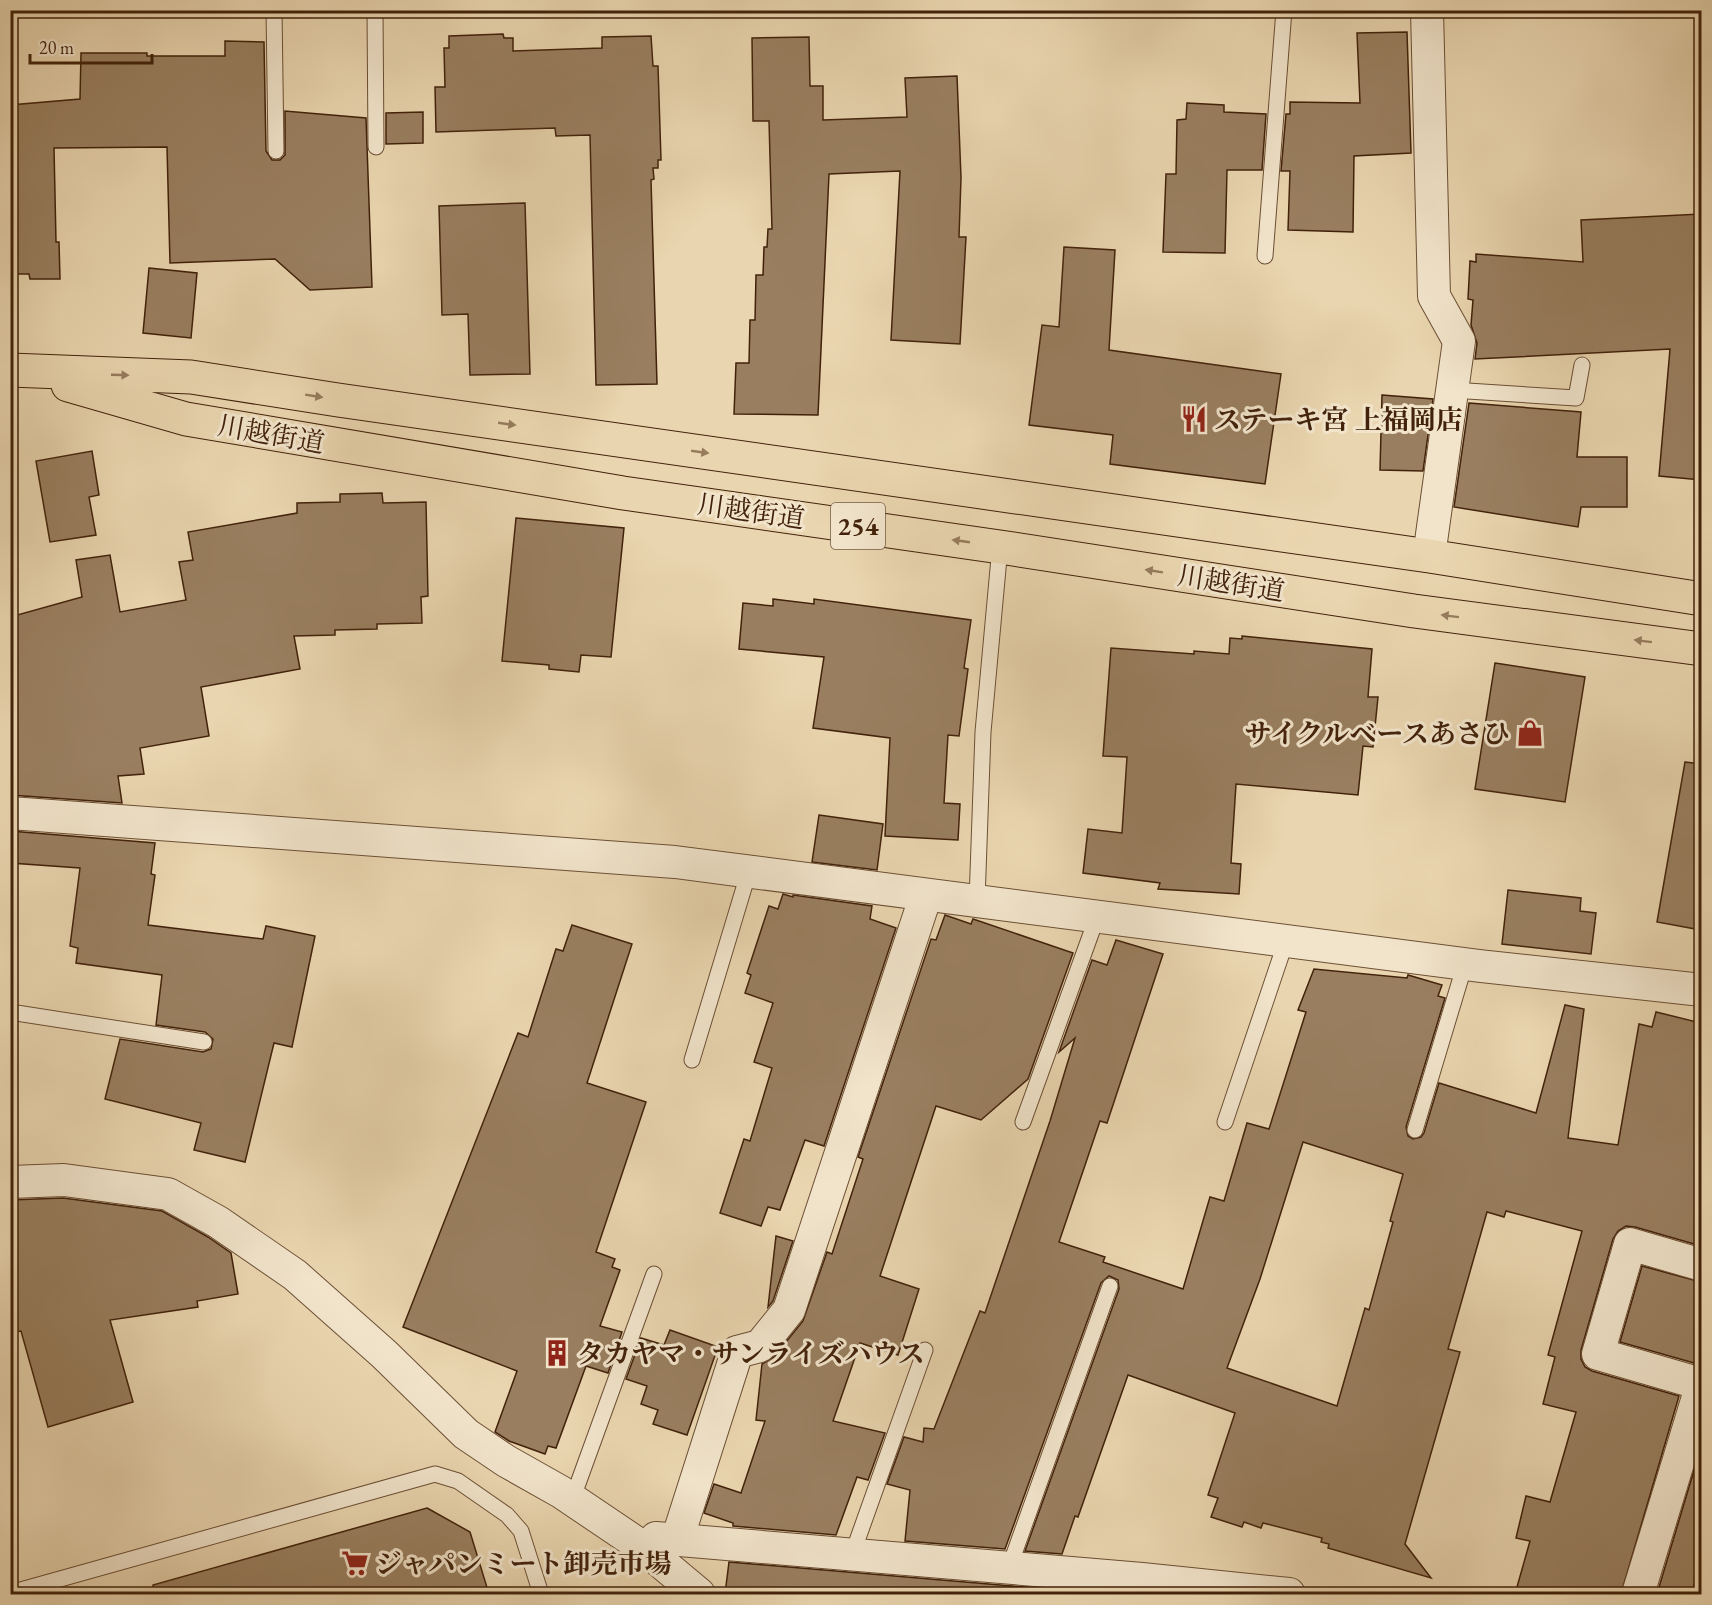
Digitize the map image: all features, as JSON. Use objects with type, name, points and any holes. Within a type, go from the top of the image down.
[{"type":"highway","name":"川越街道","points":[[15,371],[186,419],[623,493],[1000,546],[1414,611],[1701,649]]},
{"type":"highway","name":"川越街道","points":[[15,371],[191,377],[1429,556],[1701,599]]},
{"type":"street","points":[[1427,10],[1434,296],[1459,341],[1429,556]]},
{"type":"street","points":[[10,813],[675,862],[1465,964],[1701,990]]},
{"type":"street","points":[[677,1540],[737,1352],[760,1346],[789,1310],[926,894]]},
{"type":"street","points":[[10,1182],[64,1180],[168,1194],[218,1222],[295,1275],[384,1354],[466,1434],[644,1548],[699,1594]]},
{"type":"street","points":[[1638,1594],[1701,1384],[1598,1354],[1630,1244],[1701,1265]]},
{"type":"street","points":[[626,1536],[1009,1568],[1136,1587],[1289,1594]]},
{"type":"lane","points":[[274,10],[276,152]]},
{"type":"lane","points":[[375,10],[376,147]]},
{"type":"lane","points":[[1266,256],[1284,10]]},
{"type":"lane","points":[[1452,390],[1576,398],[1582,365]]},
{"type":"lane","points":[[977,901],[983,732],[1000,546]]},
{"type":"lane","points":[[692,1060],[749,871]]},
{"type":"lane","points":[[1023,1122],[1097,917]]},
{"type":"lane","points":[[1225,1122],[1286,941]]},
{"type":"lane","points":[[1415,1130],[1465,964]]},
{"type":"lane","points":[[10,1012],[204,1042]]},
{"type":"lane","points":[[572,1500],[654,1274]]},
{"type":"lane","points":[[1009,1568],[1110,1286]]},
{"type":"lane","points":[[852,1555],[925,1350]]},
{"type":"lane","points":[[10,1593],[435,1474],[458,1481],[507,1515],[521,1531],[542,1594]]},
{"type":"building","points":[[1407,32],[1411,153],[1354,156],[1353,232],[1288,230],[1290,171],[1281,171],[1286,114],[1290,114],[1290,102],[1360,103],[1357,33]]},
{"type":"building","points":[[503,34],[504,38],[513,38],[513,51],[602,48],[602,37],[651,36],[653,66],[658,66],[661,160],[658,160],[658,168],[653,168],[654,179],[651,180],[657,384],[596,385],[590,135],[556,136],[555,128],[436,132],[435,87],[445,87],[444,48],[449,48],[449,36]]},
{"type":"building","points":[[809,37],[810,86],[823,86],[823,120],[907,117],[905,78],[957,76],[961,178],[959,237],[966,237],[960,344],[891,340],[900,171],[829,174],[818,415],[734,414],[736,363],[749,363],[750,320],[755,320],[756,275],[763,275],[764,247],[767,247],[768,229],[772,229],[769,121],[753,121],[752,38]]},
{"type":"building","points":[[225,41],[264,42],[266,151],[272,160],[280,160],[285,155],[285,111],[366,118],[372,287],[310,290],[275,259],[170,263],[167,147],[54,148],[56,242],[59,242],[60,279],[30,279],[29,274],[10,274],[10,105],[80,99],[81,53],[225,56]]},
{"type":"building","points":[[1187,103],[1224,105],[1224,112],[1266,114],[1262,170],[1227,170],[1225,253],[1163,252],[1166,174],[1176,174],[1177,120],[1186,119]]},
{"type":"building","points":[[423,112],[423,143],[386,144],[386,113]]},
{"type":"building","points":[[525,203],[530,374],[470,375],[468,314],[442,315],[439,206]]},
{"type":"building","points":[[1701,214],[1701,480],[1659,476],[1670,349],[1475,359],[1477,343],[1471,325],[1473,300],[1468,299],[1470,261],[1476,262],[1476,254],[1583,262],[1581,220]]},
{"type":"building","points":[[1064,247],[1115,250],[1109,350],[1281,374],[1265,484],[1110,464],[1113,435],[1029,425],[1042,325],[1059,327]]},
{"type":"building","points":[[149,268],[197,273],[191,338],[143,333]]},
{"type":"building","points":[[1382,395],[1433,399],[1423,471],[1380,470]]},
{"type":"building","points":[[1469,403],[1581,412],[1577,457],[1627,457],[1627,507],[1581,507],[1578,527],[1454,507]]},
{"type":"building","points":[[92,451],[99,495],[89,497],[96,535],[50,542],[36,461]]},
{"type":"building","points":[[382,493],[383,503],[426,502],[428,596],[421,597],[422,623],[377,624],[377,629],[335,630],[335,635],[294,636],[300,669],[201,687],[209,736],[140,748],[144,774],[118,776],[122,803],[10,795],[10,617],[82,597],[76,560],[110,555],[120,612],[186,600],[179,562],[193,560],[188,532],[297,513],[297,503],[340,502],[340,494]]},
{"type":"building","points":[[516,518],[624,528],[611,657],[581,655],[579,672],[549,669],[549,665],[502,661]]},
{"type":"building","points":[[773,599],[814,604],[814,599],[971,620],[964,668],[968,669],[959,736],[948,735],[944,803],[960,804],[958,840],[885,836],[890,738],[813,728],[824,657],[739,649],[743,603],[773,606]]},
{"type":"building","points":[[1242,636],[1372,649],[1368,697],[1378,697],[1373,747],[1363,746],[1358,795],[1236,784],[1231,863],[1241,864],[1239,894],[1158,889],[1160,883],[1083,873],[1088,829],[1122,833],[1127,757],[1103,756],[1111,648],[1229,654],[1230,638],[1242,639]]},
{"type":"building","name":"サイクルベースあさひ","points":[[1495,663],[1585,677],[1565,802],[1475,789]]},
{"type":"building","points":[[1685,762],[1701,764],[1701,930],[1657,922]]},
{"type":"building","points":[[819,815],[883,824],[877,870],[812,862]]},
{"type":"building","points":[[10,831],[155,843],[151,874],[155,875],[148,925],[263,939],[266,926],[315,936],[292,1047],[274,1043],[245,1162],[194,1150],[201,1123],[105,1099],[120,1039],[203,1052],[211,1049],[213,1039],[205,1032],[156,1025],[162,975],[76,963],[78,948],[70,946],[80,868],[10,863]]},
{"type":"building","points":[[1508,890],[1581,898],[1580,911],[1596,913],[1591,954],[1502,944]]},
{"type":"building","points":[[783,894],[872,906],[870,919],[896,928],[824,1146],[805,1140],[780,1210],[768,1207],[761,1226],[720,1213],[744,1139],[750,1141],[772,1068],[754,1062],[773,1003],[745,993],[751,975],[747,973],[769,906],[778,909]]},
{"type":"building","points":[[945,915],[971,924],[973,919],[1073,953],[1028,1079],[981,1120],[936,1106],[880,1276],[919,1289],[898,1355],[860,1343],[833,1421],[885,1433],[868,1480],[857,1477],[836,1535],[733,1526],[733,1523],[704,1513],[714,1484],[741,1493],[765,1421],[756,1420],[762,1364],[774,1357],[803,1321],[827,1252],[832,1254],[863,1159],[858,1157],[931,939],[936,940]]},
{"type":"building","points":[[572,925],[632,944],[587,1083],[646,1102],[596,1252],[615,1259],[612,1267],[620,1270],[600,1326],[622,1332],[608,1373],[586,1366],[556,1448],[548,1446],[545,1454],[509,1441],[495,1432],[517,1371],[403,1327],[518,1033],[528,1037],[556,949],[563,951]]},
{"type":"building","points":[[1116,940],[1163,954],[1107,1123],[1100,1121],[1059,1242],[1105,1257],[1103,1262],[1183,1289],[1210,1197],[1224,1201],[1247,1123],[1269,1129],[1306,1012],[1298,1010],[1314,969],[1407,978],[1408,975],[1442,985],[1438,996],[1445,998],[1406,1127],[1408,1136],[1413,1139],[1421,1137],[1424,1133],[1439,1083],[1536,1113],[1565,1005],[1584,1009],[1568,1138],[1618,1145],[1639,1024],[1652,1027],[1656,1012],[1701,1023],[1701,1246],[1635,1227],[1626,1226],[1618,1231],[1613,1239],[1581,1350],[1581,1359],[1585,1367],[1592,1371],[1679,1396],[1621,1594],[1515,1594],[1530,1541],[1516,1538],[1526,1496],[1550,1502],[1576,1412],[1543,1404],[1555,1357],[1548,1355],[1582,1231],[1506,1211],[1504,1217],[1487,1212],[1448,1349],[1460,1352],[1405,1544],[1431,1578],[1328,1548],[1329,1544],[1321,1542],[1322,1538],[1263,1523],[1261,1528],[1244,1522],[1242,1527],[1211,1517],[1218,1498],[1208,1495],[1235,1413],[1128,1375],[1078,1517],[1075,1516],[1062,1554],[1025,1551],[1119,1289],[1118,1280],[1109,1276],[1101,1283],[1005,1549],[905,1541],[910,1490],[887,1484],[904,1437],[923,1442],[924,1428],[934,1429],[980,1311],[985,1313],[1050,1121],[1075,1038],[1059,1052],[1092,960],[1107,965]],"holes":[[[1303,1142],[1403,1174],[1390,1221],[1393,1222],[1369,1310],[1365,1308],[1337,1406],[1227,1368],[1260,1279]]]},
{"type":"building","points":[[63,1198],[162,1211],[231,1253],[238,1294],[197,1301],[198,1307],[110,1320],[133,1402],[48,1427],[21,1331],[10,1333],[10,1200]]},
{"type":"building","points":[[776,1236],[793,1241],[773,1301],[768,1307]]},
{"type":"building","points":[[1642,1266],[1701,1282],[1701,1365],[1620,1342]]},
{"type":"building","points":[[670,1330],[718,1347],[687,1435],[653,1424],[658,1410],[641,1404],[647,1386],[626,1379],[641,1338],[664,1345]]},
{"type":"building","points":[[1701,1447],[1701,1564],[1691,1594],[1657,1594]]},
{"type":"building","name":"ジャパンミート卸売市場","points":[[427,1508],[470,1532],[489,1594],[154,1594],[153,1585]]},
{"type":"building","points":[[729,1562],[1049,1589],[1047,1594],[725,1594]]},
{"type":"place","name":"ステーキ宮 上福岡店","points":[[1194,419]]},
{"type":"place","name":"サイクルベースあさひ","points":[[1530,733]]},
{"type":"place","name":"タカヤマ・サンライズハウス","points":[[557,1353]]},
{"type":"place","name":"ジャパンミート卸売市場","points":[[355,1563]]}]
